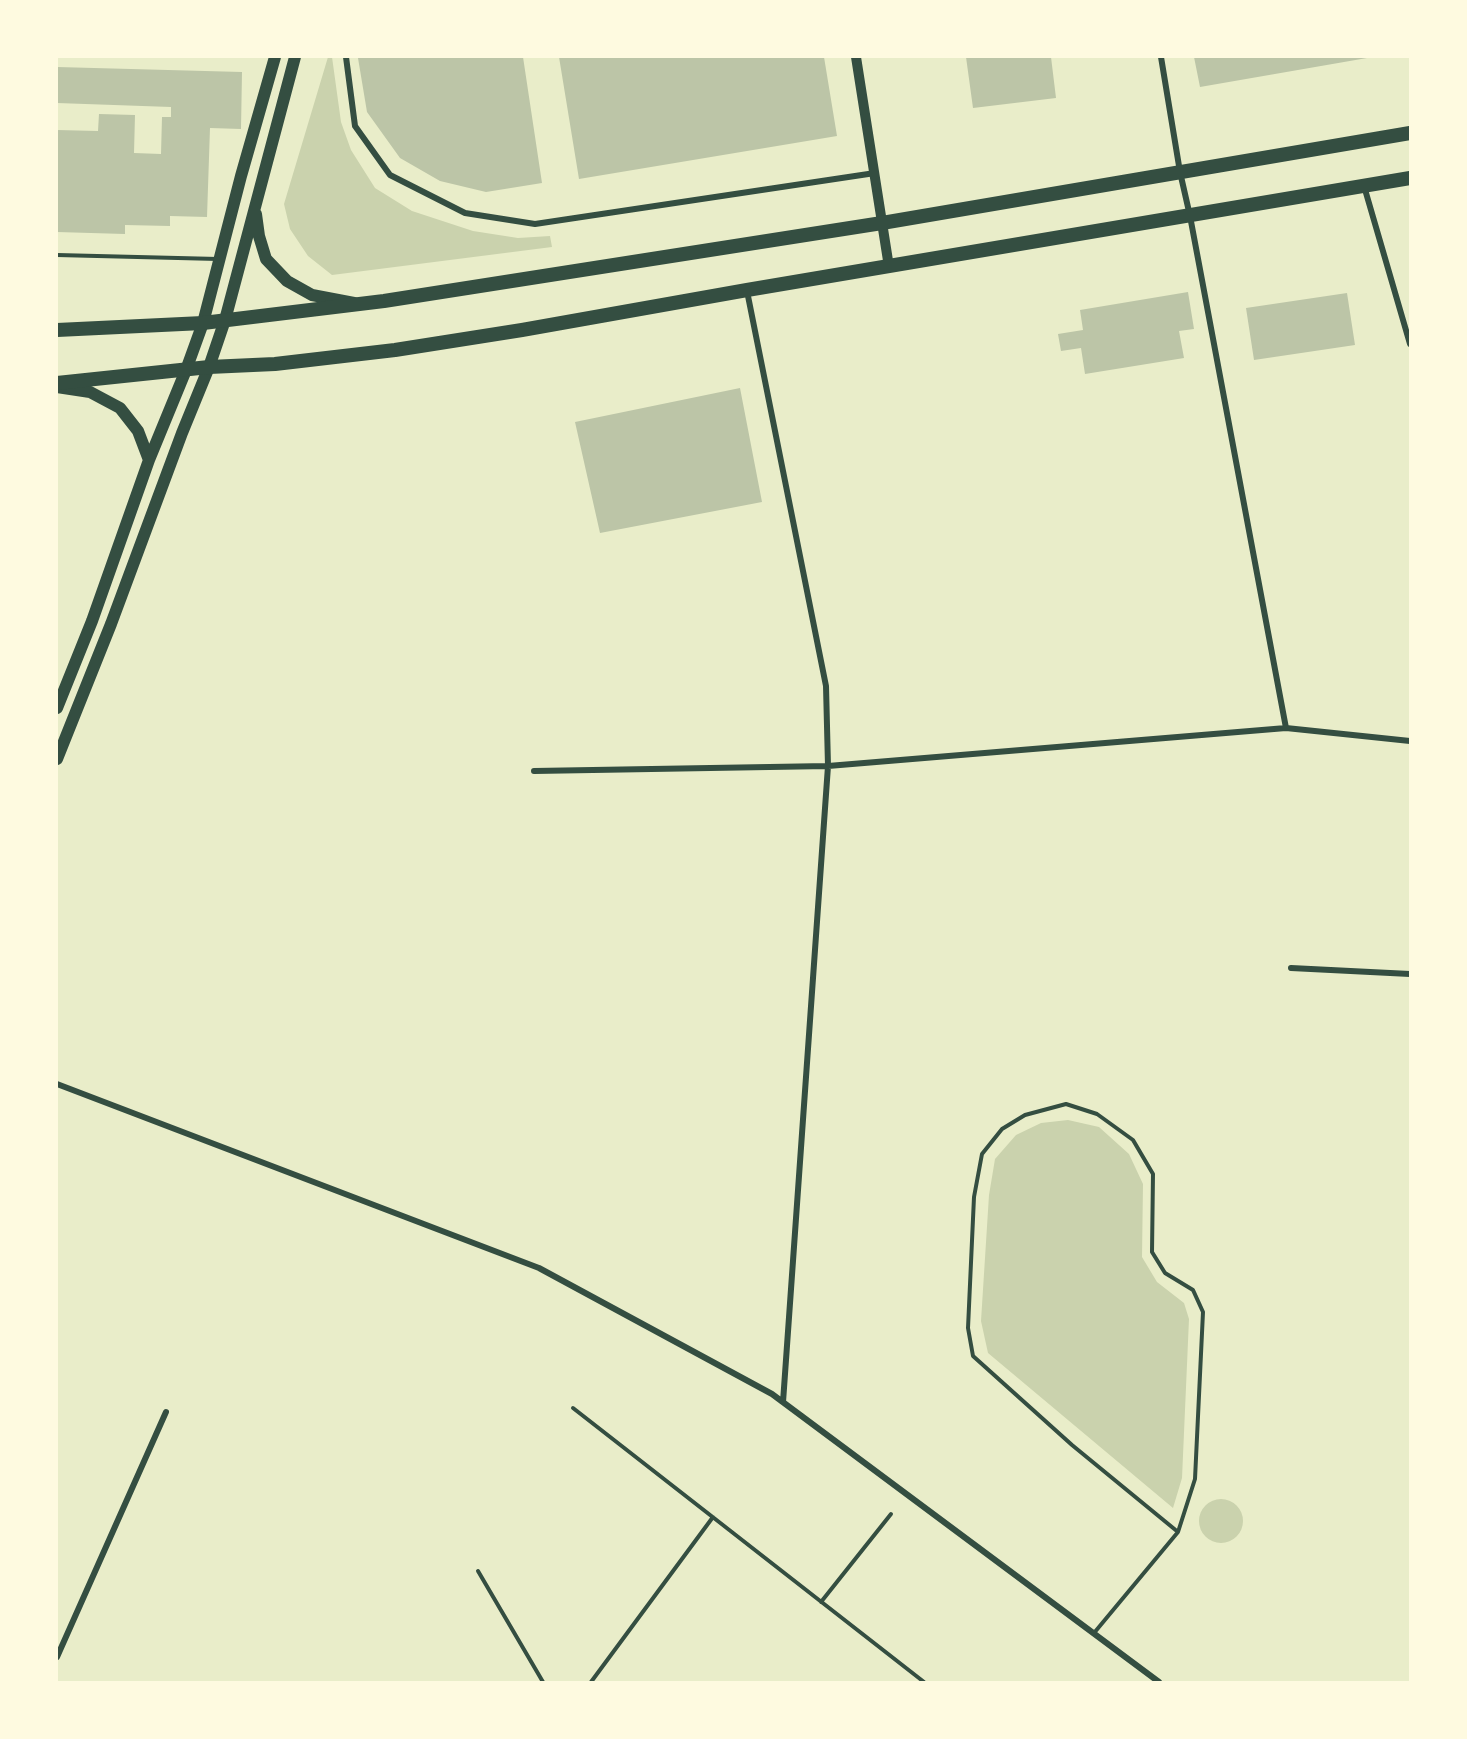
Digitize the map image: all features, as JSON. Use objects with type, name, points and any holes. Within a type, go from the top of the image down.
[{"type":"main road","points":[[57,708],[92,621],[149,460],[203,323],[275,57]]},
{"type":"main road","points":[[57,759],[209,367],[225,320],[295,57]]},
{"type":"main road","points":[[57,330],[203,323],[358,304],[882,223],[1410,133]]},
{"type":"main road","points":[[57,385],[209,367],[275,363],[395,350],[1410,178]]},
{"type":"main road","points":[[255,207],[258,236],[266,259],[287,281],[312,294],[358,304]]},
{"type":"main road","points":[[57,385],[90,392],[120,408],[138,431],[149,460]]},
{"type":"street","points":[[346,57],[355,126],[390,175],[465,213],[536,224],[874,173]]},
{"type":"street","points":[[856,57],[890,267]]},
{"type":"street","points":[[1161,57],[1180,172],[1286,728]]},
{"type":"street","points":[[1364,186],[1410,344]]},
{"type":"street","points":[[747,290],[826,686],[828,766],[783,1402]]},
{"type":"street","points":[[534,771],[828,766],[1286,728],[1410,741]]},
{"type":"street","points":[[1290,968],[1410,974]]},
{"type":"street","points":[[57,1084],[539,1268],[772,1394],[1159,1682]]},
{"type":"street","points":[[57,1657],[166,1412]]},
{"type":"lane","points":[[57,255],[219,259]]},
{"type":"lane","points":[[1094,1633],[1178,1532],[1195,1479],[1203,1312],[1192,1290],[1165,1273],[1152,1252],[1153,1174],[1133,1140],[1097,1114],[1065,1104],[1025,1115],[1002,1129],[982,1154],[974,1197],[968,1328],[973,1356],[1072,1445],[1178,1532]]},
{"type":"lane","points":[[573,1408],[924,1682]]},
{"type":"lane","points":[[821,1602],[891,1514]]},
{"type":"lane","points":[[591,1682],[713,1517]]},
{"type":"lane","points":[[478,1571],[543,1682]]},
{"type":"green space","points":[[328,57],[332,57],[341,122],[351,150],[375,188],[412,211],[473,231],[518,238],[550,236],[552,247],[332,275],[308,256],[290,229],[284,204]]},
{"type":"green space","points":[[1068,1120],[1099,1127],[1129,1154],[1143,1184],[1142,1257],[1157,1282],[1184,1303],[1189,1319],[1182,1478],[1173,1508],[988,1353],[981,1321],[989,1195],[995,1159],[1016,1135],[1041,1123]]},
{"type":"green space","points":[[1221,1499],[1230,1500],[1237,1505],[1242,1512],[1242,1530],[1237,1537],[1230,1542],[1221,1543],[1212,1542],[1205,1537],[1200,1530],[1199,1521],[1200,1512],[1205,1505],[1212,1500]]},
{"type":"building","points":[[523,57],[542,183],[486,192],[440,181],[400,158],[367,112],[358,58]]},
{"type":"building","points":[[559,57],[824,57],[837,136],[579,179]]},
{"type":"building","points":[[966,57],[1051,57],[1056,98],[973,108]]},
{"type":"building","points":[[1194,57],[1367,57],[1367,58],[1200,87]]},
{"type":"building","points":[[57,67],[242,72],[241,129],[210,128],[207,217],[170,216],[170,226],[125,225],[125,234],[57,232],[57,130],[98,131],[99,114],[135,115],[134,153],[161,154],[162,117],[171,117],[171,107],[57,103]]},
{"type":"building","points":[[1188,292],[1194,329],[1179,331],[1184,358],[1085,374],[1081,348],[1061,351],[1058,334],[1083,330],[1080,310]]},
{"type":"building","points":[[1347,293],[1355,345],[1254,360],[1246,308]]},
{"type":"building","points":[[740,388],[762,502],[600,533],[575,422]]}]
